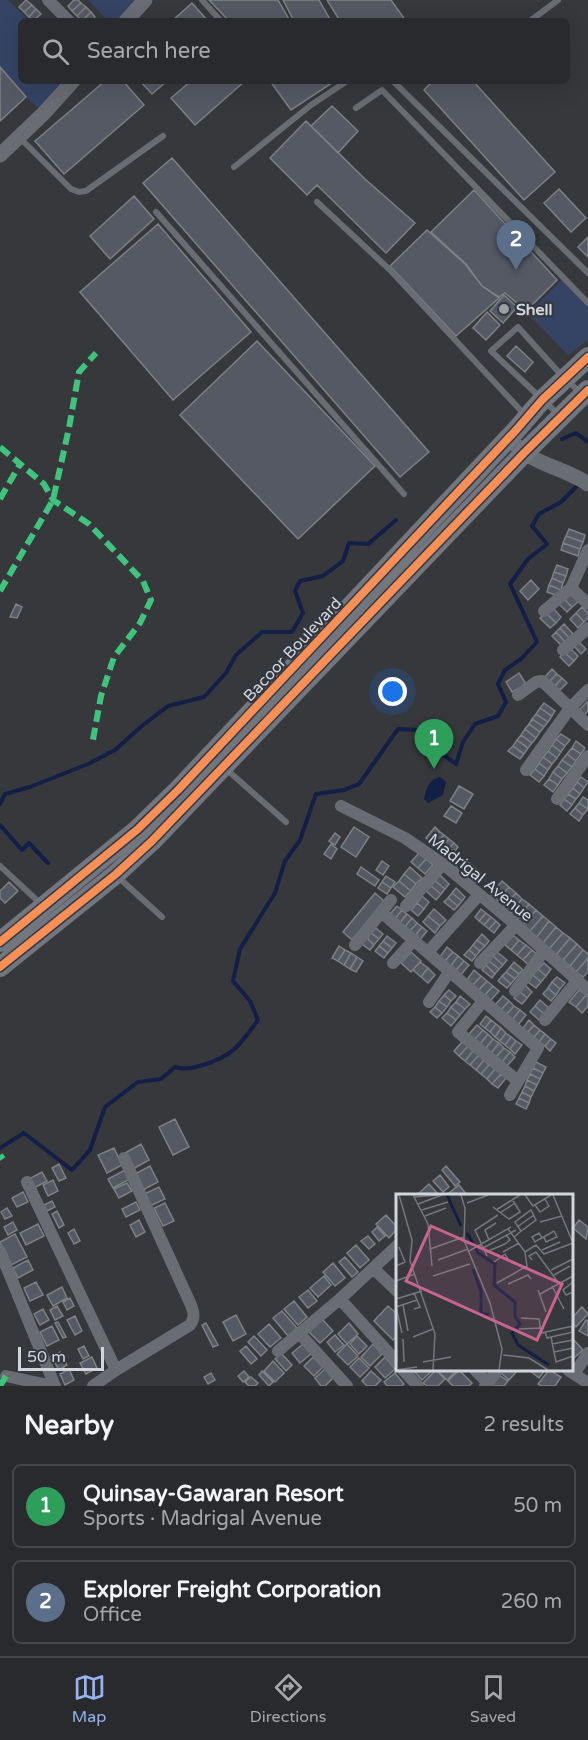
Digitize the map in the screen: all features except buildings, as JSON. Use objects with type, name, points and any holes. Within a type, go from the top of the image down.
[{"type":"main road","name":"Bacoor Boulevard","points":[[0,942],[138,829],[178,790],[509,438],[542,400],[588,357]]},
{"type":"main road","name":"Bacoor Boulevard","points":[[0,967],[116,874],[152,841],[585,392]]},
{"type":"street","points":[[48,0],[66,18]]},
{"type":"street","points":[[128,18],[141,1]]},
{"type":"street","points":[[0,155],[70,84]]},
{"type":"street","points":[[509,438],[537,462],[573,474],[588,484]]},
{"type":"street","points":[[544,611],[571,588],[588,550]]},
{"type":"street","points":[[571,588],[588,604]]},
{"type":"street","points":[[563,650],[588,628]]},
{"type":"street","points":[[518,694],[536,682],[542,681],[588,725]]},
{"type":"street","points":[[526,770],[570,708],[588,690]]},
{"type":"street","points":[[557,799],[588,756]]},
{"type":"street","name":"Madrigal Avenue","points":[[341,806],[405,838],[443,864],[516,925],[588,990]]},
{"type":"street","points":[[406,906],[443,864]]},
{"type":"street","points":[[428,952],[479,895]]},
{"type":"street","points":[[355,945],[391,900]]},
{"type":"street","points":[[381,912],[538,1048],[510,1095]]},
{"type":"street","points":[[480,963],[516,925]]},
{"type":"street","points":[[393,963],[414,940]]},
{"type":"street","points":[[514,991],[544,951]]},
{"type":"street","points":[[429,1002],[450,971]]},
{"type":"street","points":[[545,1020],[578,981]]},
{"type":"street","points":[[484,1000],[458,1032],[518,1081]]},
{"type":"street","points":[[93,1386],[194,1321],[194,1313],[124,1158]]},
{"type":"street","points":[[27,1182],[116,1370]]},
{"type":"street","points":[[278,1351],[340,1299],[396,1247]]},
{"type":"street","points":[[0,1251],[54,1386]]},
{"type":"street","points":[[374,1269],[396,1291]]},
{"type":"street","points":[[340,1299],[396,1361]]},
{"type":"street","points":[[300,1334],[347,1386]]},
{"type":"street","points":[[573,1370],[588,1353]]},
{"type":"street","points":[[404,1371],[418,1386]]},
{"type":"street","points":[[476,1371],[486,1384],[497,1371]]},
{"type":"street","points":[[571,1372],[588,1383]]},
{"type":"street","points":[[6,1376],[54,1386]]},
{"type":"lane","points":[[202,0],[218,18]]},
{"type":"lane","points":[[534,18],[558,0]]},
{"type":"lane","points":[[234,167],[311,105],[342,84]]},
{"type":"lane","points":[[396,84],[588,273]]},
{"type":"lane","points":[[356,108],[382,90],[588,303]]},
{"type":"lane","points":[[19,137],[71,189],[79,192],[86,190],[163,136]]},
{"type":"lane","points":[[318,202],[390,270],[528,417]]},
{"type":"lane","points":[[156,212],[404,494]]},
{"type":"lane","points":[[560,417],[491,351],[518,327],[564,378],[585,392]]},
{"type":"lane","points":[[224,766],[286,822]]},
{"type":"lane","points":[[0,866],[44,907]]},
{"type":"lane","points":[[116,874],[162,917]]},
{"type":"shaded area","points":[[0,0],[8,0],[26,18],[18,18],[18,84],[70,84],[44,113],[26,97],[0,67]]},
{"type":"shaded area","points":[[88,0],[145,0],[129,18],[105,18]]},
{"type":"shaded area","points":[[562,280],[588,306],[588,340],[568,355],[528,314]]},
{"type":"shaded area","points":[[440,777],[446,782],[443,795],[428,803],[424,799],[427,788],[433,780]]},
{"type":"waterway","points":[[562,439],[576,433],[588,442]]},
{"type":"waterway","points":[[0,1148],[24,1133],[72,1170],[90,1150],[105,1107],[138,1082],[161,1079],[175,1067],[189,1068],[213,1062],[241,1043],[258,1020],[250,1001],[233,981],[240,949],[275,893],[285,861],[300,840],[316,794],[344,790],[359,784],[398,729],[417,730],[437,750],[456,764],[463,742],[475,724],[498,716],[506,702],[498,684],[505,670],[521,659],[537,642],[510,584],[528,559],[547,544],[532,526],[539,514],[561,502],[579,484]]},
{"type":"waterway","points":[[0,804],[5,794],[30,787],[88,764],[115,750],[168,706],[204,697],[226,673],[236,655],[262,632],[292,632],[303,613],[295,591],[300,581],[323,576],[343,561],[349,543],[368,544],[396,520]]},
{"type":"waterway","points":[[0,825],[22,850],[29,843],[48,863]]},
{"type":"marked path","points":[[0,591],[53,500],[79,372],[96,353]]},
{"type":"marked path","points":[[0,447],[44,484],[53,500],[89,524],[143,581],[151,600],[140,623],[114,657],[101,696],[92,745]]},
{"type":"marked path","points":[[0,499],[20,464]]},
{"type":"marked path","points":[[0,1155],[3,1159]]},
{"type":"marked path","points":[[0,1386],[6,1376]]},
{"type":"cycle path","points":[[0,942],[138,829],[178,790],[542,400],[588,357]]},
{"type":"cycle path","points":[[0,967],[116,874],[152,841],[524,453],[588,390]]},
{"type":"place","name":"Explorer Freight Corporation","points":[[516,270]]},
{"type":"place","name":"Shell","points":[[504,309]]},
{"type":"place","name":"Quinsay-Gawaran Resort","points":[[434,769]]}]
